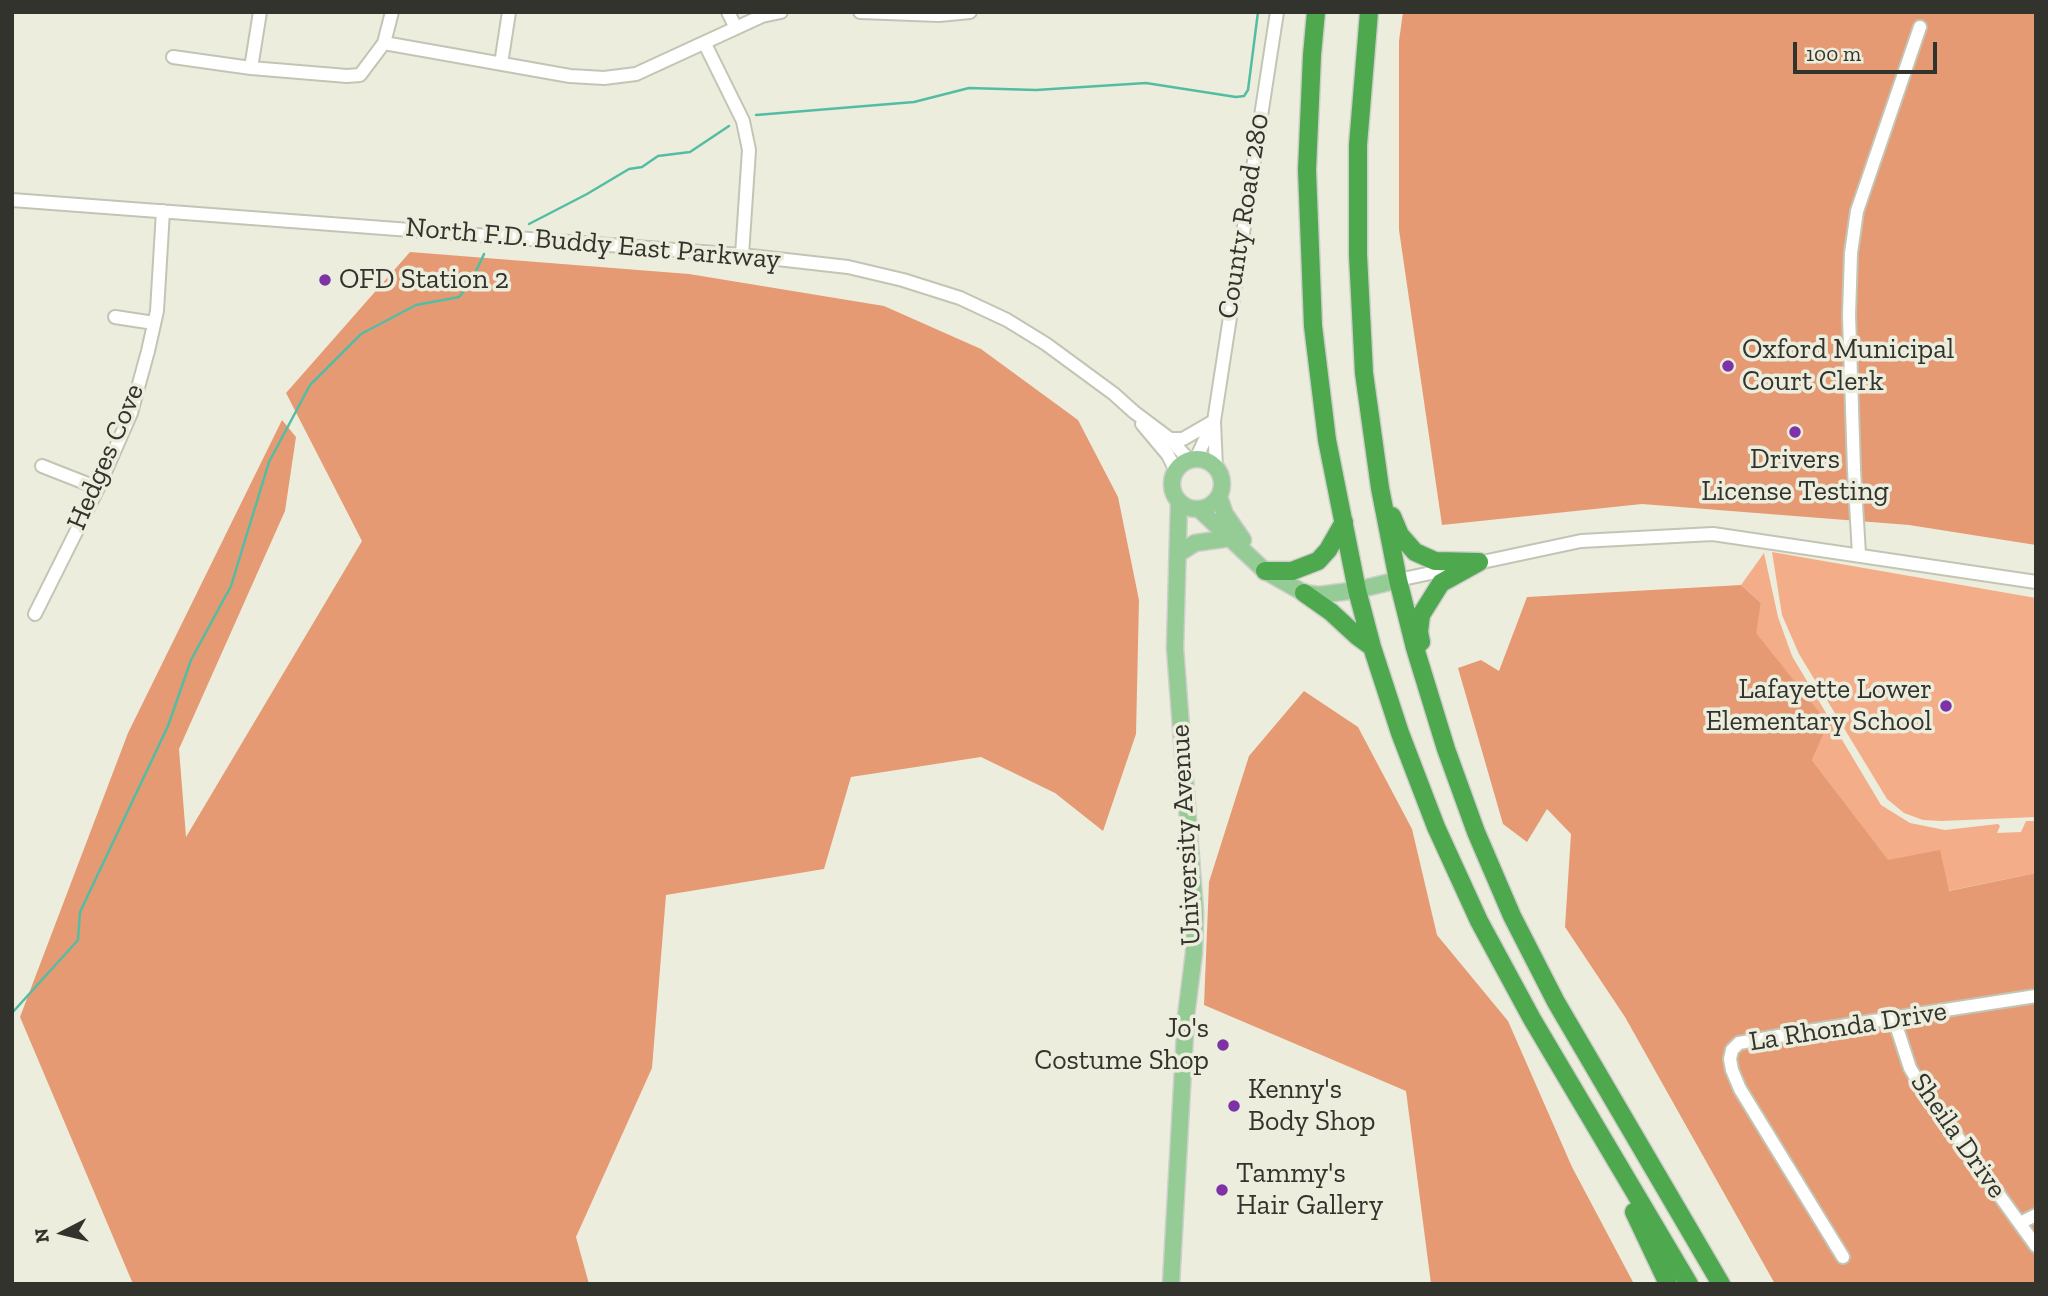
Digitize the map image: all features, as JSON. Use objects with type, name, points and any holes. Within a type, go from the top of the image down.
[{"type":"highway","points":[[1316,12],[1307,170],[1313,326],[1327,440],[1357,590],[1372,647],[1400,733],[1432,815],[1479,921],[1532,1019],[1689,1284]]},
{"type":"highway","points":[[1369,12],[1358,145],[1358,255],[1364,373],[1380,488],[1398,580],[1429,694],[1476,832],[1512,916],[1556,1002],[1721,1284]]},
{"type":"highway","points":[[1380,488],[1401,535],[1415,552],[1435,561],[1479,562]]},
{"type":"highway","points":[[1265,571],[1292,571],[1318,561],[1328,550],[1344,522]]},
{"type":"highway","points":[[1429,694],[1419,632],[1421,615],[1441,583],[1479,562]]},
{"type":"highway","points":[[1304,593],[1372,647]]},
{"type":"highway","points":[[1593,1123],[1668,1284]]},
{"type":"main road","points":[[1250,555],[1225,514],[1219,497],[1222,482],[1216,468],[1204,460],[1192,459],[1176,471],[1172,486],[1179,501],[1197,509],[1265,571],[1304,593],[1319,595],[1357,590],[1398,580]]},
{"type":"main road","points":[[1197,509],[1206,507],[1219,497]]},
{"type":"main road","name":"University Avenue","points":[[1171,1284],[1185,1029],[1194,953],[1195,912],[1175,649],[1179,501]]},
{"type":"main road","name":"University Avenue","points":[[1178,554],[1197,509]]},
{"type":"main road","points":[[1178,554],[1195,543],[1231,538]]},
{"type":"street","points":[[251,68],[260,12]]},
{"type":"street","points":[[173,57],[251,68],[360,75],[384,43],[392,12]]},
{"type":"street","points":[[501,64],[509,12]]},
{"type":"street","points":[[728,12],[736,28]]},
{"type":"street","points":[[384,43],[570,76],[604,78],[636,74],[762,16],[781,12]]},
{"type":"street","points":[[860,12],[939,15],[970,12]]},
{"type":"street","name":"County Road 280","points":[[1214,421],[1277,12]]},
{"type":"street","points":[[1859,554],[1849,315],[1851,253],[1857,211],[1920,27]]},
{"type":"street","points":[[705,44],[744,121],[749,150],[741,255]]},
{"type":"street","name":"North F.D. Buddy East Parkway","points":[[12,200],[741,255],[848,267],[903,280],[960,298],[1007,320],[1046,344],[1134,412]]},
{"type":"street","name":"Hedges Cove","points":[[35,614],[98,488],[131,413],[154,323],[163,211]]},
{"type":"street","points":[[115,317],[154,323]]},
{"type":"street","points":[[1134,412],[1171,439],[1192,459],[1214,421]]},
{"type":"street","points":[[1134,412],[1168,454],[1176,471]]},
{"type":"street","points":[[1171,439],[1184,439],[1214,421]]},
{"type":"street","points":[[1214,421],[1216,468]]},
{"type":"street","points":[[42,466],[98,488]]},
{"type":"street","points":[[1398,580],[1581,541],[1713,534],[2036,582]]},
{"type":"street","name":"La Rhonda Drive","points":[[1843,1257],[1740,1089],[1730,1059],[1732,1050],[1739,1043],[2036,996]]},
{"type":"street","name":"Sheila Drive","points":[[1894,1019],[1905,1056],[1922,1088],[2036,1246]]},
{"type":"street","points":[[2020,1223],[2036,1215]]},
{"type":"shaded area","points":[[1403,12],[2036,12],[2036,545],[1909,525],[1642,504],[1442,525],[1399,230],[1399,41]]},
{"type":"shaded area","points":[[410,252],[689,274],[884,306],[981,349],[1078,420],[1118,497],[1139,600],[1136,734],[1103,831],[1055,793],[981,757],[851,777],[824,869],[666,895],[652,1068],[576,1237],[589,1284],[133,1284],[20,1017],[128,733],[282,420],[296,437],[285,511],[179,749],[186,837],[362,541],[286,393]]},
{"type":"shaded area","points":[[1772,552],[2036,598],[2036,817],[1923,820],[1904,813],[1887,799],[1799,654],[1782,615]]},
{"type":"shaded area","points":[[1764,553],[1778,617],[1792,656],[1881,805],[1910,823],[1945,830],[1998,824],[2000,826],[1997,833],[2021,832],[2026,821],[2036,821],[2036,873],[1948,891],[1888,861],[1812,760],[1827,722],[1755,633],[1761,603],[1741,585]]},
{"type":"shaded area","points":[[1741,585],[1761,603],[1756,633],[1828,723],[1812,760],[1888,860],[1940,850],[1949,891],[2036,873],[2036,1284],[1775,1284],[1625,1017],[1565,927],[1571,834],[1547,809],[1527,842],[1503,824],[1458,668],[1481,660],[1499,671],[1527,597]]},
{"type":"shaded area","points":[[1304,691],[1358,727],[1412,829],[1437,935],[1508,1021],[1572,1167],[1634,1284],[1431,1284],[1406,1091],[1204,1005],[1209,882],[1249,756]]},
{"type":"waterway","points":[[756,115],[914,102],[969,88],[1036,90],[1146,83],[1244,96],[1248,90],[1258,12]]},
{"type":"waterway","points":[[529,224],[629,169],[642,167],[658,156],[690,152],[729,126]]},
{"type":"waterway","points":[[12,1013],[78,940],[80,912],[168,726],[191,660],[231,586],[269,462],[310,385],[361,334],[416,305],[459,297],[470,284],[484,254]]},
{"type":"place","name":"OFD Station 2","points":[[325,280]]},
{"type":"place","name":"Oxford Municipal Court Clerk","points":[[1728,366]]},
{"type":"place","name":"Drivers License Testing","points":[[1795,432]]},
{"type":"place","name":"Lafayette Lower Elementary School","points":[[1946,706]]},
{"type":"place","name":"Jo's Costume Shop","points":[[1223,1045]]},
{"type":"place","name":"Kenny's Body Shop","points":[[1234,1106]]},
{"type":"place","name":"Tammy's Hair Gallery","points":[[1222,1190]]}]
